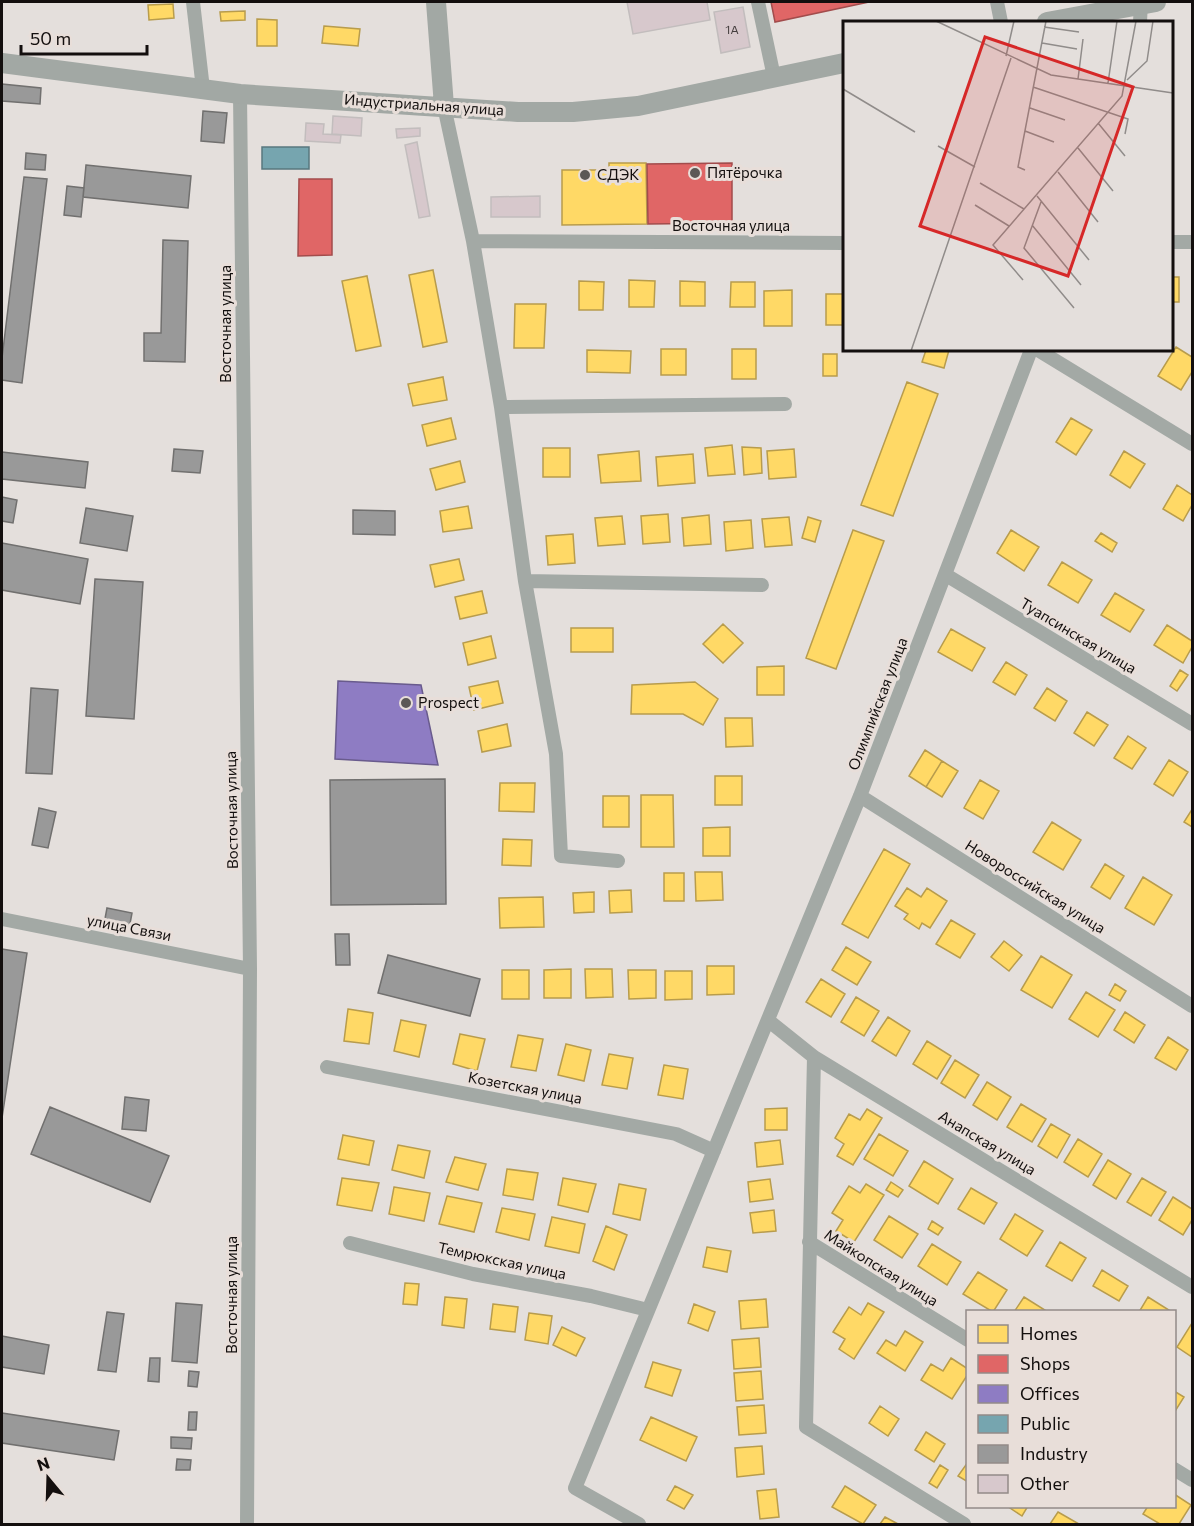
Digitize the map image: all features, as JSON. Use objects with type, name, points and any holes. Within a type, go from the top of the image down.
[{"type":"street","points":[[193,2],[203,89]]},
{"type":"street","points":[[436,2],[444,106],[473,241],[501,407],[525,581],[556,754],[561,856],[618,861]]},
{"type":"street","points":[[758,2],[774,77]]},
{"type":"street","points":[[996,2],[1001,21]]},
{"type":"street","points":[[1054,21],[1145,7]]},
{"type":"street","name":"Индустриальная улица","points":[[2,63],[240,94],[562,112],[638,106],[843,63]]},
{"type":"street","name":"Восточная улица","points":[[240,94],[250,969],[248,1524]]},
{"type":"street","name":"Восточная улица","points":[[473,241],[843,243]]},
{"type":"street","points":[[1173,242],[1192,242]]},
{"type":"street","name":"Олимпийская улица","points":[[639,1524],[575,1488],[860,796],[1031,351]]},
{"type":"street","points":[[1040,351],[1192,444]]},
{"type":"street","points":[[501,407],[785,404]]},
{"type":"street","name":"Туапсинская улица","points":[[946,575],[1192,724]]},
{"type":"street","points":[[525,581],[762,585]]},
{"type":"street","name":"Новороссийская улица","points":[[860,796],[1192,1006]]},
{"type":"street","name":"улица Связи","points":[[2,919],[250,969]]},
{"type":"street","name":"Анапская улица","points":[[769,1021],[814,1057],[1192,1287]]},
{"type":"street","points":[[814,1057],[806,1427],[964,1524]]},
{"type":"street","name":"Козетская улица","points":[[327,1067],[676,1134],[714,1151]]},
{"type":"street","name":"Майкопская улица","points":[[809,1242],[966,1339]]},
{"type":"street","name":"Темрюкская улица","points":[[350,1243],[473,1274],[591,1296],[648,1310]]},
{"type":"street","points":[[1176,1470],[1192,1480]]},
{"type":"building: Homes","points":[[173,4],[174,18],[149,20],[148,5]]},
{"type":"building: Homes","points":[[245,11],[245,20],[221,21],[220,12]]},
{"type":"building: Homes","points":[[257,19],[277,20],[277,46],[257,46]]},
{"type":"building: Homes","points":[[324,26],[360,29],[358,46],[322,43]]},
{"type":"building: Homes","points":[[609,163],[646,163],[647,224],[562,225],[562,170],[609,170]]},
{"type":"building: Homes","points":[[433,270],[447,342],[423,347],[409,275]]},
{"type":"building: Homes","points":[[367,276],[381,346],[356,351],[342,281]]},
{"type":"building: Homes","points":[[1173,277],[1179,277],[1179,302],[1173,302]]},
{"type":"building: Homes","points":[[629,280],[655,281],[654,307],[629,307]]},
{"type":"building: Homes","points":[[579,281],[604,282],[603,310],[579,310]]},
{"type":"building: Homes","points":[[680,281],[705,282],[705,306],[680,306]]},
{"type":"building: Homes","points":[[731,282],[755,282],[755,307],[730,307]]},
{"type":"building: Homes","points":[[792,290],[792,326],[764,326],[764,291]]},
{"type":"building: Homes","points":[[826,294],[843,294],[843,325],[826,325]]},
{"type":"building: Homes","points":[[515,304],[546,304],[544,348],[514,348]]},
{"type":"building: Homes","points":[[1176,347],[1192,357],[1192,372],[1181,390],[1158,376]]},
{"type":"building: Homes","points":[[661,349],[686,349],[686,375],[661,375]]},
{"type":"building: Homes","points":[[732,349],[756,349],[756,379],[732,379]]},
{"type":"building: Homes","points":[[587,350],[631,351],[630,373],[587,372]]},
{"type":"building: Homes","points":[[926,351],[949,351],[944,368],[922,362]]},
{"type":"building: Homes","points":[[823,354],[837,354],[837,376],[823,376]]},
{"type":"building: Homes","points":[[443,377],[447,400],[413,406],[408,384]]},
{"type":"building: Homes","points":[[907,382],[938,394],[893,516],[861,505]]},
{"type":"building: Homes","points":[[451,418],[456,439],[427,446],[422,425]]},
{"type":"building: Homes","points":[[1071,418],[1092,430],[1076,455],[1056,442]]},
{"type":"building: Homes","points":[[732,445],[735,474],[708,476],[705,448]]},
{"type":"building: Homes","points":[[742,447],[761,448],[762,473],[744,475]]},
{"type":"building: Homes","points":[[543,448],[570,448],[570,477],[543,477]]},
{"type":"building: Homes","points":[[794,449],[796,477],[769,479],[767,451]]},
{"type":"building: Homes","points":[[639,451],[641,481],[601,483],[598,455]]},
{"type":"building: Homes","points":[[1124,451],[1145,464],[1130,488],[1110,475]]},
{"type":"building: Homes","points":[[693,454],[695,483],[658,486],[656,457]]},
{"type":"building: Homes","points":[[460,461],[465,482],[436,490],[430,469]]},
{"type":"building: Homes","points":[[1177,485],[1192,495],[1192,505],[1183,521],[1163,509]]},
{"type":"building: Homes","points":[[468,506],[472,528],[443,532],[440,511]]},
{"type":"building: Homes","points":[[668,514],[670,542],[643,544],[641,516]]},
{"type":"building: Homes","points":[[709,515],[711,544],[684,546],[682,518]]},
{"type":"building: Homes","points":[[622,516],[625,544],[598,546],[595,518]]},
{"type":"building: Homes","points":[[789,517],[792,545],[765,547],[762,519]]},
{"type":"building: Homes","points":[[808,517],[821,521],[815,542],[802,538]]},
{"type":"building: Homes","points":[[751,520],[753,548],[726,551],[724,522]]},
{"type":"building: Homes","points":[[853,530],[884,541],[836,669],[806,658]]},
{"type":"building: Homes","points":[[1011,530],[1039,547],[1024,571],[997,553]]},
{"type":"building: Homes","points":[[1101,533],[1117,543],[1112,552],[1095,541]]},
{"type":"building: Homes","points":[[573,534],[575,563],[548,565],[546,536]]},
{"type":"building: Homes","points":[[459,559],[464,580],[435,587],[430,565]]},
{"type":"building: Homes","points":[[1062,562],[1092,580],[1078,603],[1048,585]]},
{"type":"building: Homes","points":[[482,591],[487,613],[460,619],[455,597]]},
{"type":"building: Homes","points":[[1115,593],[1144,610],[1130,632],[1101,615]]},
{"type":"building: Homes","points":[[723,624],[743,643],[723,663],[703,644]]},
{"type":"building: Homes","points":[[1167,625],[1192,641],[1192,647],[1183,663],[1154,645]]},
{"type":"building: Homes","points":[[571,628],[613,628],[613,652],[571,652]]},
{"type":"building: Homes","points":[[951,629],[985,648],[972,671],[938,652]]},
{"type":"building: Homes","points":[[491,636],[496,658],[468,665],[463,643]]},
{"type":"building: Homes","points":[[1006,662],[1027,675],[1015,695],[993,682]]},
{"type":"building: Homes","points":[[784,666],[784,695],[757,695],[757,667]]},
{"type":"building: Homes","points":[[1180,670],[1188,675],[1177,691],[1170,686]]},
{"type":"building: Homes","points":[[498,681],[503,703],[474,710],[469,687]]},
{"type":"building: Homes","points":[[695,682],[718,699],[703,725],[683,714],[631,714],[632,685]]},
{"type":"building: Homes","points":[[1047,688],[1067,701],[1055,721],[1034,708]]},
{"type":"building: Homes","points":[[1087,712],[1108,725],[1094,746],[1074,733]]},
{"type":"building: Homes","points":[[725,718],[752,718],[753,746],[726,747]]},
{"type":"building: Homes","points":[[507,724],[511,746],[482,752],[478,731]]},
{"type":"building: Homes","points":[[1128,736],[1146,748],[1132,769],[1114,758]]},
{"type":"building: Homes","points":[[925,750],[942,761],[926,787],[909,776]]},
{"type":"building: Homes","points":[[1169,760],[1188,772],[1173,796],[1154,784]]},
{"type":"building: Homes","points":[[942,761],[958,771],[942,797],[926,787]]},
{"type":"building: Homes","points":[[715,776],[742,776],[742,805],[715,805]]},
{"type":"building: Homes","points":[[980,780],[999,791],[983,819],[964,808]]},
{"type":"building: Homes","points":[[500,783],[535,783],[534,812],[499,811]]},
{"type":"building: Homes","points":[[641,795],[673,795],[674,847],[641,847]]},
{"type":"building: Homes","points":[[603,796],[629,796],[629,827],[603,827]]},
{"type":"building: Homes","points":[[1192,812],[1192,827],[1184,822]]},
{"type":"building: Homes","points":[[1052,822],[1081,840],[1063,870],[1033,852]]},
{"type":"building: Homes","points":[[730,827],[730,856],[703,856],[703,828]]},
{"type":"building: Homes","points":[[503,839],[532,840],[531,866],[502,865]]},
{"type":"building: Homes","points":[[884,849],[910,864],[868,938],[842,924]]},
{"type":"building: Homes","points":[[1105,864],[1124,876],[1110,899],[1091,887]]},
{"type":"building: Homes","points":[[695,872],[722,872],[723,900],[696,901]]},
{"type":"building: Homes","points":[[664,873],[684,873],[684,901],[664,901]]},
{"type":"building: Homes","points":[[1143,877],[1172,895],[1154,925],[1125,908]]},
{"type":"building: Homes","points":[[907,888],[921,897],[927,888],[947,901],[930,928],[922,923],[919,929],[904,919],[908,914],[895,906]]},
{"type":"building: Homes","points":[[631,890],[632,912],[610,913],[609,891]]},
{"type":"building: Homes","points":[[594,892],[594,912],[574,913],[573,893]]},
{"type":"building: Homes","points":[[543,897],[544,927],[500,928],[499,898]]},
{"type":"building: Homes","points":[[951,920],[975,934],[960,958],[936,944]]},
{"type":"building: Homes","points":[[1004,941],[1022,955],[1009,971],[991,957]]},
{"type":"building: Homes","points":[[846,947],[871,962],[857,985],[832,970]]},
{"type":"building: Homes","points":[[1041,956],[1072,975],[1052,1008],[1021,990]]},
{"type":"building: Homes","points":[[707,966],[734,966],[734,994],[707,995]]},
{"type":"building: Homes","points":[[571,969],[571,998],[544,998],[544,970]]},
{"type":"building: Homes","points":[[585,969],[612,969],[613,997],[586,998]]},
{"type":"building: Homes","points":[[502,970],[529,970],[529,999],[502,999]]},
{"type":"building: Homes","points":[[628,970],[656,970],[656,998],[629,999]]},
{"type":"building: Homes","points":[[665,971],[692,971],[692,999],[665,1000]]},
{"type":"building: Homes","points":[[821,979],[845,994],[831,1017],[806,1002]]},
{"type":"building: Homes","points":[[1115,984],[1126,991],[1120,1001],[1109,995]]},
{"type":"building: Homes","points":[[1086,992],[1115,1010],[1098,1037],[1069,1019]]},
{"type":"building: Homes","points":[[856,997],[879,1011],[864,1036],[841,1022]]},
{"type":"building: Homes","points":[[348,1009],[373,1013],[369,1044],[344,1041]]},
{"type":"building: Homes","points":[[1125,1012],[1145,1025],[1134,1043],[1114,1030]]},
{"type":"building: Homes","points":[[888,1017],[910,1031],[896,1056],[872,1041]]},
{"type":"building: Homes","points":[[401,1020],[426,1025],[419,1057],[394,1051]]},
{"type":"building: Homes","points":[[460,1034],[485,1039],[477,1071],[453,1064]]},
{"type":"building: Homes","points":[[518,1035],[543,1039],[536,1071],[511,1067]]},
{"type":"building: Homes","points":[[1168,1037],[1188,1050],[1176,1070],[1155,1058]]},
{"type":"building: Homes","points":[[927,1041],[951,1056],[937,1079],[913,1064]]},
{"type":"building: Homes","points":[[566,1044],[591,1050],[584,1081],[558,1075]]},
{"type":"building: Homes","points":[[609,1054],[633,1058],[627,1089],[602,1085]]},
{"type":"building: Homes","points":[[955,1060],[979,1075],[965,1098],[941,1083]]},
{"type":"building: Homes","points":[[664,1065],[688,1069],[683,1099],[658,1095]]},
{"type":"building: Homes","points":[[987,1082],[1011,1097],[997,1120],[973,1105]]},
{"type":"building: Homes","points":[[1021,1104],[1046,1119],[1032,1142],[1007,1127]]},
{"type":"building: Homes","points":[[787,1108],[787,1130],[765,1130],[765,1109]]},
{"type":"building: Homes","points":[[867,1109],[882,1118],[853,1165],[837,1156],[844,1144],[835,1138],[849,1114],[860,1120]]},
{"type":"building: Homes","points":[[1051,1124],[1070,1135],[1057,1158],[1038,1146]]},
{"type":"building: Homes","points":[[879,1134],[908,1151],[893,1176],[864,1159]]},
{"type":"building: Homes","points":[[343,1135],[374,1141],[369,1165],[338,1159]]},
{"type":"building: Homes","points":[[1078,1139],[1102,1154],[1088,1177],[1064,1162]]},
{"type":"building: Homes","points":[[780,1140],[783,1164],[757,1167],[755,1143]]},
{"type":"building: Homes","points":[[398,1145],[430,1151],[424,1178],[392,1170]]},
{"type":"building: Homes","points":[[455,1157],[486,1164],[478,1190],[446,1182]]},
{"type":"building: Homes","points":[[1108,1160],[1131,1174],[1116,1199],[1093,1185]]},
{"type":"building: Homes","points":[[924,1161],[953,1179],[938,1204],[909,1186]]},
{"type":"building: Homes","points":[[507,1169],[538,1173],[533,1200],[503,1195]]},
{"type":"building: Homes","points":[[342,1178],[379,1183],[372,1211],[337,1205]]},
{"type":"building: Homes","points":[[563,1178],[596,1184],[588,1212],[558,1205]]},
{"type":"building: Homes","points":[[1142,1178],[1166,1192],[1151,1216],[1127,1202]]},
{"type":"building: Homes","points":[[770,1179],[773,1199],[750,1202],[748,1182]]},
{"type":"building: Homes","points":[[891,1182],[903,1190],[898,1197],[886,1190]]},
{"type":"building: Homes","points":[[619,1184],[646,1189],[640,1220],[613,1214]]},
{"type":"building: Homes","points":[[866,1184],[884,1195],[854,1242],[836,1231],[843,1220],[832,1213],[849,1186],[860,1193]]},
{"type":"building: Homes","points":[[394,1187],[430,1193],[424,1221],[389,1214]]},
{"type":"building: Homes","points":[[971,1188],[997,1203],[984,1224],[958,1209]]},
{"type":"building: Homes","points":[[447,1196],[482,1203],[474,1232],[439,1224]]},
{"type":"building: Homes","points":[[1173,1197],[1192,1209],[1192,1220],[1183,1235],[1159,1220]]},
{"type":"building: Homes","points":[[502,1208],[535,1214],[529,1240],[496,1232]]},
{"type":"building: Homes","points":[[774,1210],[776,1231],[753,1233],[750,1213]]},
{"type":"building: Homes","points":[[1015,1214],[1043,1231],[1027,1256],[1000,1239]]},
{"type":"building: Homes","points":[[889,1216],[918,1234],[902,1258],[874,1240]]},
{"type":"building: Homes","points":[[552,1217],[585,1224],[579,1253],[545,1246]]},
{"type":"building: Homes","points":[[932,1221],[943,1228],[938,1235],[928,1229]]},
{"type":"building: Homes","points":[[606,1226],[627,1235],[614,1270],[593,1261]]},
{"type":"building: Homes","points":[[1060,1242],[1086,1258],[1072,1281],[1046,1266]]},
{"type":"building: Homes","points":[[932,1244],[961,1262],[947,1285],[918,1266]]},
{"type":"building: Homes","points":[[707,1247],[731,1251],[727,1272],[703,1267]]},
{"type":"building: Homes","points":[[1102,1270],[1128,1286],[1119,1301],[1093,1286]]},
{"type":"building: Homes","points":[[978,1272],[1007,1290],[994,1310],[990,1310],[963,1294]]},
{"type":"building: Homes","points":[[405,1283],[419,1284],[417,1305],[403,1304]]},
{"type":"building: Homes","points":[[445,1297],[467,1299],[464,1328],[442,1325]]},
{"type":"building: Homes","points":[[1024,1297],[1045,1310],[1015,1310]]},
{"type":"building: Homes","points":[[1148,1297],[1169,1310],[1140,1310]]},
{"type":"building: Homes","points":[[766,1299],[768,1327],[741,1329],[739,1301]]},
{"type":"building: Homes","points":[[868,1303],[884,1312],[854,1359],[839,1349],[845,1339],[833,1332],[849,1307],[861,1315]]},
{"type":"building: Homes","points":[[493,1304],[518,1307],[515,1332],[490,1329]]},
{"type":"building: Homes","points":[[694,1304],[715,1312],[708,1331],[688,1323]]},
{"type":"building: Homes","points":[[529,1313],[552,1316],[548,1344],[525,1340]]},
{"type":"building: Homes","points":[[1192,1323],[1192,1357],[1177,1347]]},
{"type":"building: Homes","points":[[562,1327],[585,1338],[576,1356],[553,1345]]},
{"type":"building: Homes","points":[[905,1331],[923,1342],[905,1371],[877,1353],[886,1340],[896,1346]]},
{"type":"building: Homes","points":[[759,1338],[761,1367],[734,1369],[732,1340]]},
{"type":"building: Homes","points":[[951,1358],[966,1368],[966,1377],[952,1399],[921,1380],[931,1364],[943,1371]]},
{"type":"building: Homes","points":[[653,1362],[681,1370],[672,1396],[645,1387]]},
{"type":"building: Homes","points":[[761,1371],[763,1399],[736,1401],[734,1373]]},
{"type":"building: Homes","points":[[1176,1392],[1184,1397],[1176,1410]]},
{"type":"building: Homes","points":[[764,1405],[766,1433],[739,1435],[737,1407]]},
{"type":"building: Homes","points":[[880,1406],[899,1419],[888,1436],[869,1423]]},
{"type":"building: Homes","points":[[651,1417],[697,1437],[686,1461],[640,1440]]},
{"type":"building: Homes","points":[[926,1432],[945,1444],[934,1462],[915,1450]]},
{"type":"building: Homes","points":[[762,1446],[764,1474],[737,1477],[735,1448]]},
{"type":"building: Homes","points":[[940,1465],[948,1470],[937,1488],[929,1483]]},
{"type":"building: Homes","points":[[966,1465],[966,1481],[958,1476]]},
{"type":"building: Homes","points":[[675,1486],[693,1495],[684,1509],[667,1500]]},
{"type":"building: Homes","points":[[845,1486],[876,1505],[863,1524],[832,1507]]},
{"type":"building: Homes","points":[[776,1489],[779,1517],[760,1519],[757,1491]]},
{"type":"building: Homes","points":[[1176,1495],[1191,1505],[1179,1524],[1160,1524],[1143,1514],[1147,1508],[1176,1508]]},
{"type":"building: Homes","points":[[1010,1508],[1027,1508],[1022,1516]]},
{"type":"building: Homes","points":[[1058,1512],[1079,1524],[1050,1524]]},
{"type":"building: Homes","points":[[885,1517],[898,1524],[880,1524]]},
{"type":"building: Shops","points":[[771,2],[869,2],[775,22]]},
{"type":"building: Shops","points":[[732,163],[732,223],[648,224],[647,164]]},
{"type":"building: Shops","points":[[299,179],[332,179],[332,255],[298,256]]},
{"type":"building: Offices","points":[[338,681],[421,685],[438,765],[335,759]]},
{"type":"building: Public","points":[[262,147],[309,147],[309,169],[262,169]]},
{"type":"building: Industry","points":[[2,84],[41,88],[40,104],[2,101]]},
{"type":"building: Industry","points":[[203,111],[227,113],[224,143],[201,141]]},
{"type":"building: Industry","points":[[26,153],[46,155],[45,170],[25,169]]},
{"type":"building: Industry","points":[[86,165],[191,176],[188,208],[83,197]]},
{"type":"building: Industry","points":[[24,177],[47,179],[22,383],[2,380],[2,358]]},
{"type":"building: Industry","points":[[67,186],[84,188],[81,217],[64,215]]},
{"type":"building: Industry","points":[[163,240],[188,241],[185,362],[144,361],[144,333],[161,333]]},
{"type":"building: Industry","points":[[174,449],[203,451],[200,473],[172,471]]},
{"type":"building: Industry","points":[[2,452],[88,462],[85,488],[2,479]]},
{"type":"building: Industry","points":[[2,497],[17,500],[13,523],[2,521]]},
{"type":"building: Industry","points":[[86,508],[133,516],[127,551],[80,543]]},
{"type":"building: Industry","points":[[353,510],[395,511],[395,535],[353,534]]},
{"type":"building: Industry","points":[[2,543],[88,559],[80,604],[2,590]]},
{"type":"building: Industry","points":[[95,579],[143,582],[134,719],[86,716]]},
{"type":"building: Industry","points":[[31,688],[58,690],[52,774],[26,773]]},
{"type":"building: Industry","points":[[445,779],[446,904],[331,905],[330,780]]},
{"type":"building: Industry","points":[[39,808],[56,812],[48,848],[32,845]]},
{"type":"building: Industry","points":[[107,908],[132,913],[129,929],[104,924]]},
{"type":"building: Industry","points":[[335,934],[349,934],[350,965],[336,965]]},
{"type":"building: Industry","points":[[2,949],[27,953],[2,1118]]},
{"type":"building: Industry","points":[[388,955],[480,979],[470,1016],[378,993]]},
{"type":"building: Industry","points":[[125,1097],[149,1100],[146,1131],[122,1129]]},
{"type":"building: Industry","points":[[50,1107],[169,1156],[150,1202],[31,1154]]},
{"type":"building: Industry","points":[[176,1303],[202,1305],[197,1363],[172,1361]]},
{"type":"building: Industry","points":[[107,1312],[124,1314],[116,1372],[98,1370]]},
{"type":"building: Industry","points":[[2,1336],[49,1345],[44,1374],[2,1367]]},
{"type":"building: Industry","points":[[150,1358],[160,1358],[159,1382],[148,1381]]},
{"type":"building: Industry","points":[[189,1371],[199,1372],[197,1387],[188,1386]]},
{"type":"building: Industry","points":[[189,1412],[197,1412],[196,1430],[188,1430]]},
{"type":"building: Industry","points":[[2,1413],[119,1431],[114,1460],[2,1443]]},
{"type":"building: Industry","points":[[171,1437],[192,1438],[191,1449],[171,1448]]},
{"type":"building: Industry","points":[[177,1459],[191,1460],[190,1470],[176,1470]]},
{"type":"building: Other","points":[[627,2],[707,2],[710,20],[633,34]]},
{"type":"building: Other","points":[[743,7],[750,47],[721,53],[714,12]]},
{"type":"building: Other","points":[[333,116],[362,118],[361,136],[332,134]]},
{"type":"building: Other","points":[[306,123],[324,124],[323,134],[341,135],[340,143],[305,141]]},
{"type":"building: Other","points":[[420,128],[420,136],[397,138],[396,129]]},
{"type":"building: Other","points":[[417,142],[430,216],[419,218],[405,145]]},
{"type":"building: Other","points":[[540,196],[540,217],[491,217],[491,197]]},
{"type":"place","name":"Пятёрочка","points":[[695,173]]},
{"type":"place","name":"СДЭК","points":[[585,175]]},
{"type":"place","name":"Prospect","points":[[406,703]]}]
